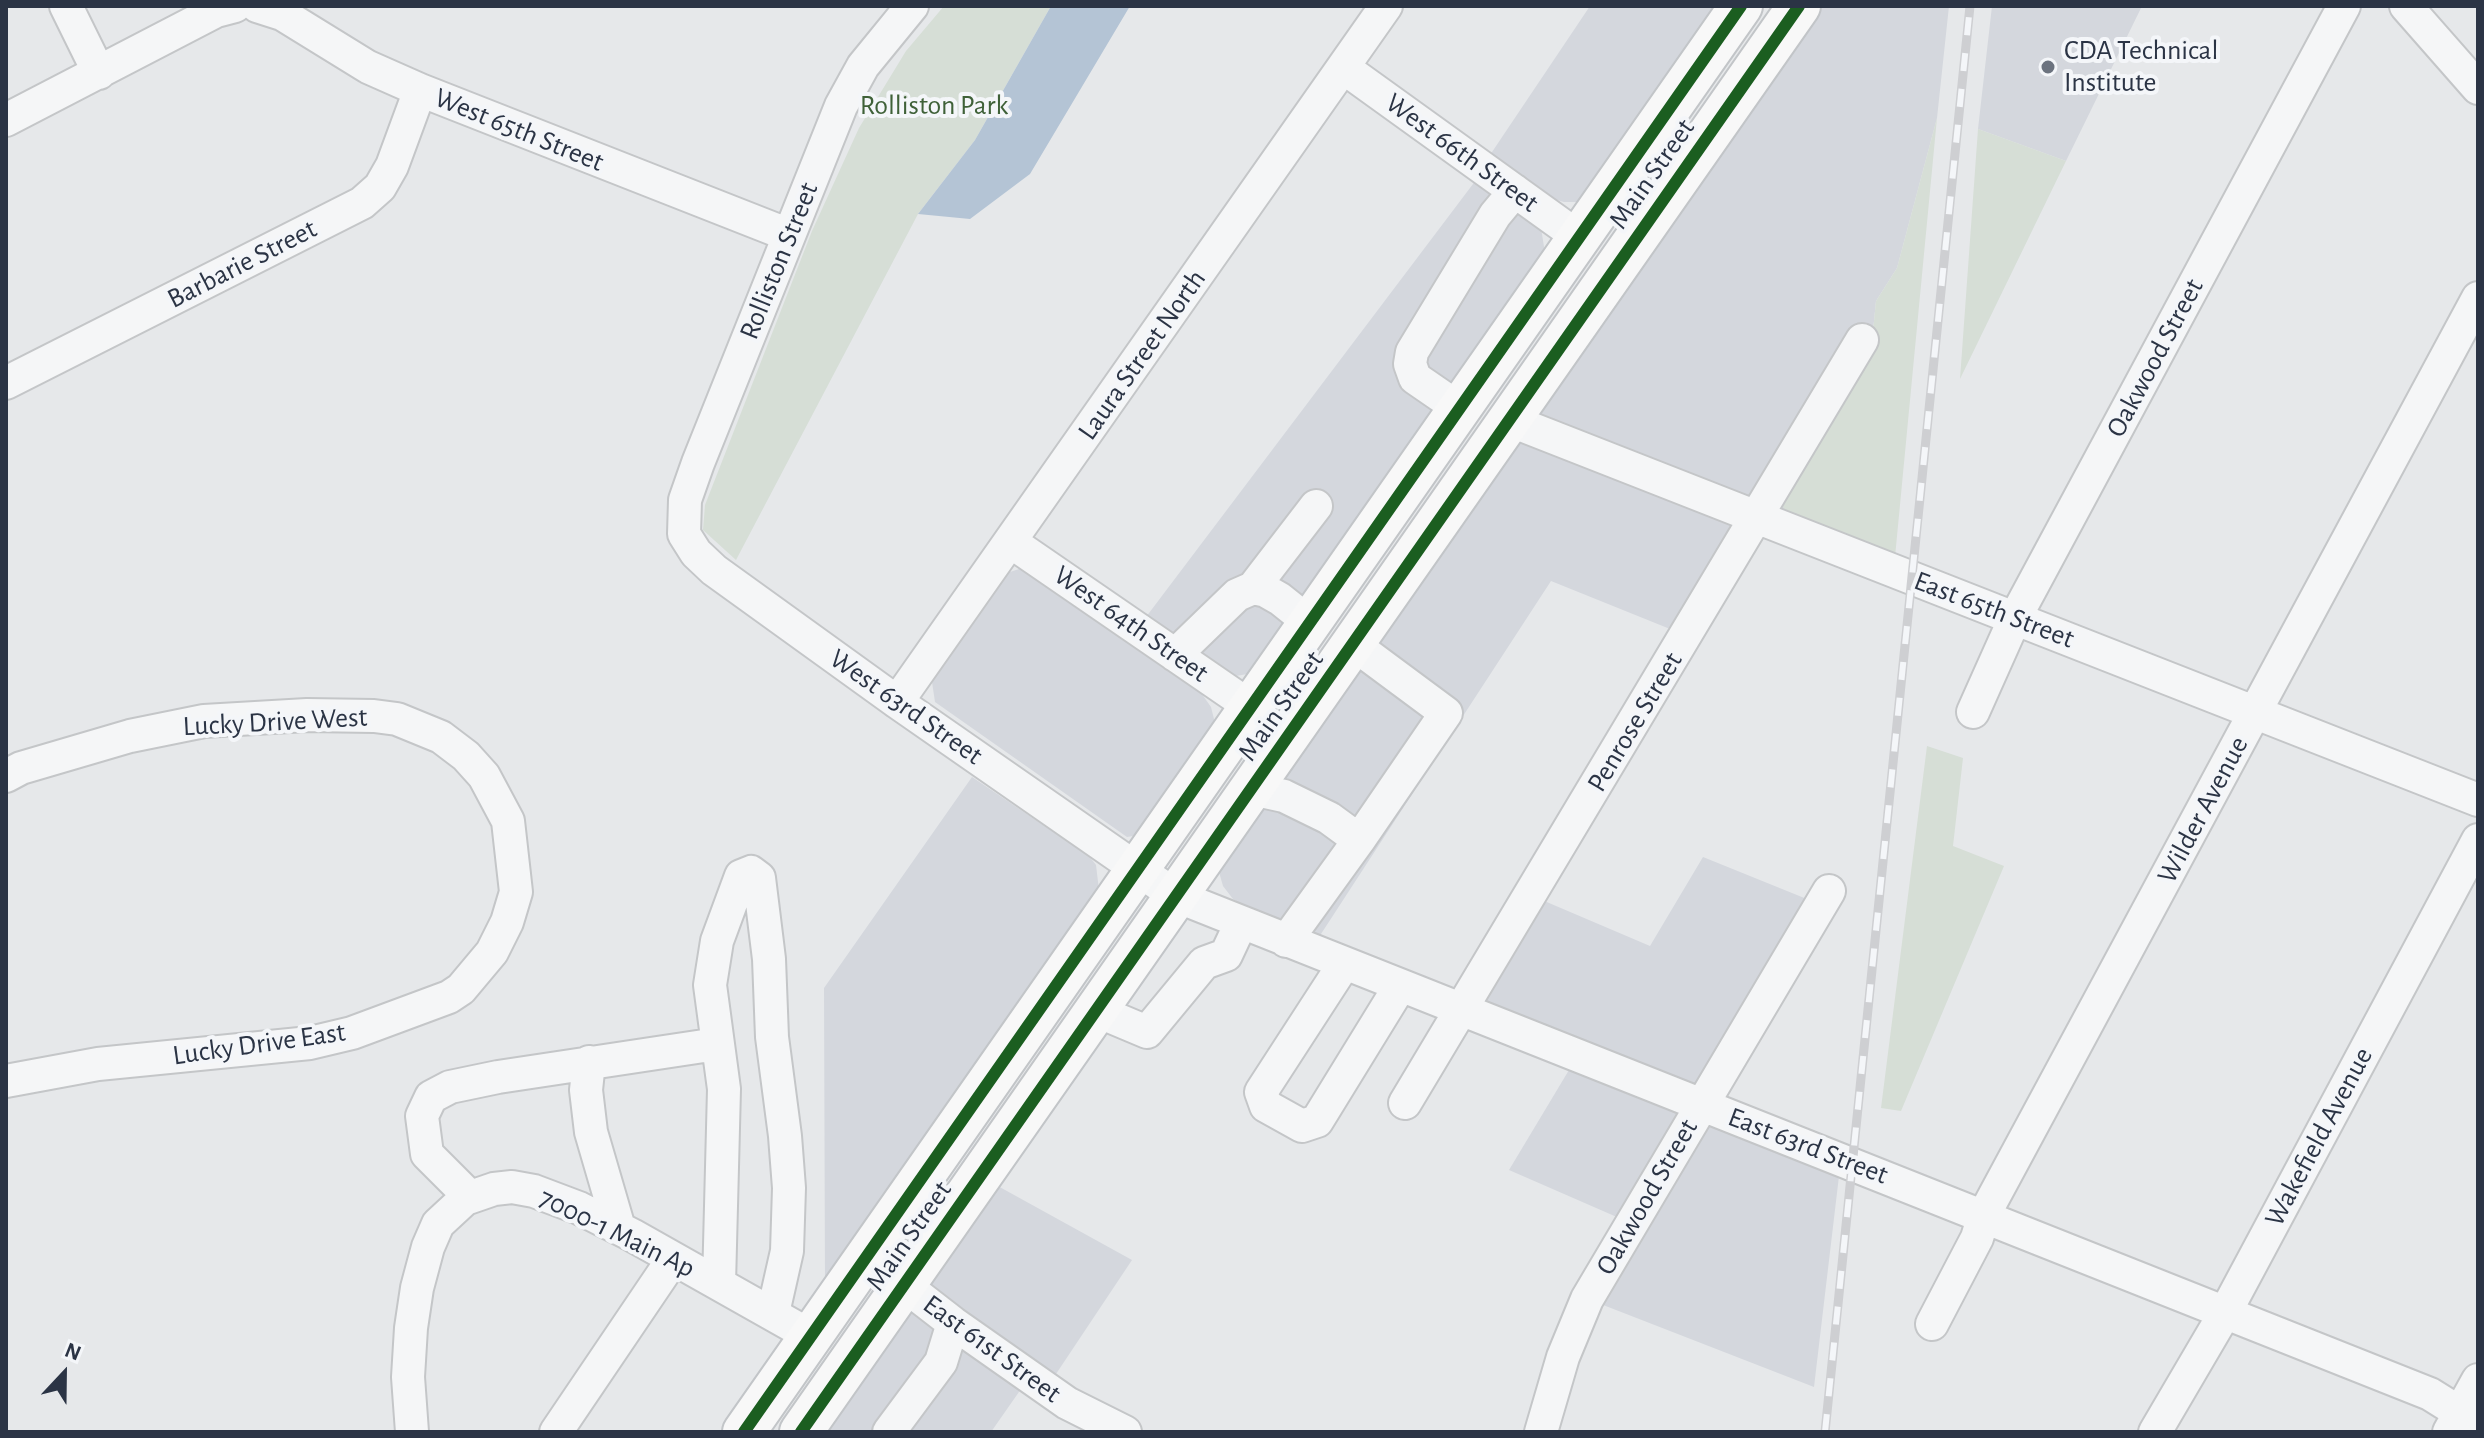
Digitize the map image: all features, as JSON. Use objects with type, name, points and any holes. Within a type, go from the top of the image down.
[{"type":"main road","name":"Main Street","points":[[744,1432],[1741,6]]},
{"type":"main road","name":"Main Street","points":[[806,1430],[904,1285],[1799,6]]},
{"type":"main road","points":[[1509,420],[1505,404],[1508,387],[1590,264],[1657,127]]},
{"type":"street","points":[[66,6],[99,73]]},
{"type":"street","points":[[6,120],[216,11],[235,6]]},
{"type":"street","name":"West 65th Street","points":[[257,6],[282,14],[368,67],[420,90],[789,235]]},
{"type":"street","name":"Rolliston Street","points":[[684,534],[685,500],[698,463],[841,106],[863,66],[912,6]]},
{"type":"street","name":"Laura Street North","points":[[897,702],[1386,6]]},
{"type":"street","name":"Oakwood Street","points":[[1973,712],[2015,618],[2344,6]]},
{"type":"street","points":[[2406,6],[2478,88]]},
{"type":"street","name":"West 66th Street","points":[[1344,68],[1580,238]]},
{"type":"street","name":"Barbarie Street","points":[[6,383],[362,203],[380,187],[392,166],[420,90]]},
{"type":"street","points":[[1460,409],[1415,378],[1410,364],[1412,352],[1495,215],[1515,191]]},
{"type":"street","name":"Wilder Avenue","points":[[1932,1324],[1977,1238],[1984,1215],[2478,298]]},
{"type":"street","name":"Penrose Street","points":[[1405,1103],[1862,340]]},
{"type":"street","name":"East 65th Street","points":[[1509,420],[2478,800]]},
{"type":"street","points":[[1175,655],[1237,595],[1253,588],[1316,506]]},
{"type":"street","name":"West 63rd Street","points":[[684,534],[696,553],[714,570],[1136,870]]},
{"type":"street","name":"West 64th Street","points":[[1011,542],[1251,707]]},
{"type":"street","points":[[1253,588],[1280,599],[1310,623]]},
{"type":"street","points":[[1286,941],[1446,713],[1353,644]]},
{"type":"street","name":"Lucky Drive West","points":[[6,776],[21,768],[145,733],[204,721],[307,715],[374,716],[420,726],[466,756],[484,776]]},
{"type":"street","name":"Lucky Drive East","points":[[6,1081],[98,1064],[310,1043],[352,1033],[449,997],[461,989],[492,952],[507,922],[516,892],[508,821],[484,776]]},
{"type":"street","points":[[1252,789],[1284,796],[1329,818],[1359,840]]},
{"type":"street","name":"Wakefield Avenue","points":[[2155,1432],[2226,1311],[2478,840]]},
{"type":"street","name":"East 63rd Street","points":[[1136,870],[1176,896],[1241,923],[2430,1394],[2462,1423]]},
{"type":"street","points":[[719,1284],[724,1089],[710,985],[717,941],[741,876],[751,872],[759,878],[769,959],[772,1037],[789,1188],[787,1251],[773,1313]]},
{"type":"street","name":"Oakwood Street","points":[[1541,1432],[1563,1357],[1587,1299],[1829,891]]},
{"type":"street","points":[[1097,1011],[1147,1032],[1204,963],[1226,955],[1241,923]]},
{"type":"street","points":[[1344,964],[1261,1092],[1266,1106],[1302,1126],[1317,1121],[1400,986]]},
{"type":"street","points":[[470,1197],[427,1154],[422,1116],[431,1097],[450,1087],[474,1082],[717,1044]]},
{"type":"street","points":[[589,1062],[586,1090],[591,1132],[619,1228]]},
{"type":"street","name":"7000-1 Main Ap","points":[[412,1432],[408,1377],[417,1288],[428,1247],[438,1224],[470,1197],[494,1189],[512,1187],[534,1191],[579,1208],[811,1336]]},
{"type":"street","points":[[556,1432],[673,1259]]},
{"type":"street","name":"East 61st Street","points":[[904,1285],[1067,1403],[1125,1432]]},
{"type":"street","points":[[889,1432],[941,1362],[953,1323]]},
{"type":"street","points":[[2462,1423],[2478,1380]]},
{"type":"shaded area","points":[[1590,6],[1718,6],[1587,195],[1578,202],[1564,202],[1553,199],[1490,155]]},
{"type":"shaded area","points":[[1819,6],[1949,6],[1937,118],[1897,268],[1876,301],[1873,331],[1791,517],[1738,523],[1675,631],[1551,581],[1319,937],[1249,909],[1233,899],[1223,886],[1219,872],[1222,861]]},
{"type":"shaded area","name":"CDA Technical Institute","points":[[1992,6],[2142,6],[2066,161],[1978,129]]},
{"type":"shaded area","points":[[1476,180],[1541,228],[1545,253],[1253,673],[1236,676],[1208,663],[1143,621]]},
{"type":"shaded area","points":[[1019,569],[1030,571],[1192,680],[1211,707],[1215,723],[1139,835],[1127,837],[935,702],[932,682],[1007,573]]},
{"type":"shaded area","points":[[972,777],[1089,856],[1096,865],[1099,890],[825,1284],[824,988]]},
{"type":"shaded area","points":[[1703,857],[1834,910],[1719,1096],[1482,1001],[1542,900],[1650,946]]},
{"type":"shaded area","points":[[1569,1070],[1839,1176],[1814,1387],[1598,1303],[1642,1228],[1509,1170]]},
{"type":"shaded area","points":[[996,1185],[1132,1260],[1052,1380],[1035,1369],[991,1432],[822,1432]]},
{"type":"green space","name":"Rolliston Park","points":[[944,6],[1051,6],[975,140],[918,214],[736,560],[703,530],[705,505],[812,231],[859,128],[906,51]]},
{"type":"green space","points":[[1937,118],[1895,557],[1791,517],[1781,499],[1873,331],[1876,301],[1897,268]]},
{"type":"green space","points":[[1978,129],[2066,161],[1960,379]]},
{"type":"green space","points":[[1927,746],[1963,758],[1953,846],[2004,866],[1901,1111],[1881,1108]]},
{"type":"water","points":[[1051,6],[1130,6],[1030,174],[970,219],[918,214],[975,140]]},
{"type":"railway","points":[[1825,1432],[1970,6]]},
{"type":"cycle path","points":[[744,1432],[1741,6]]},
{"type":"cycle path","points":[[801,1432],[1799,6]]},
{"type":"place","name":"CDA Technical Institute","points":[[2048,67]]}]
